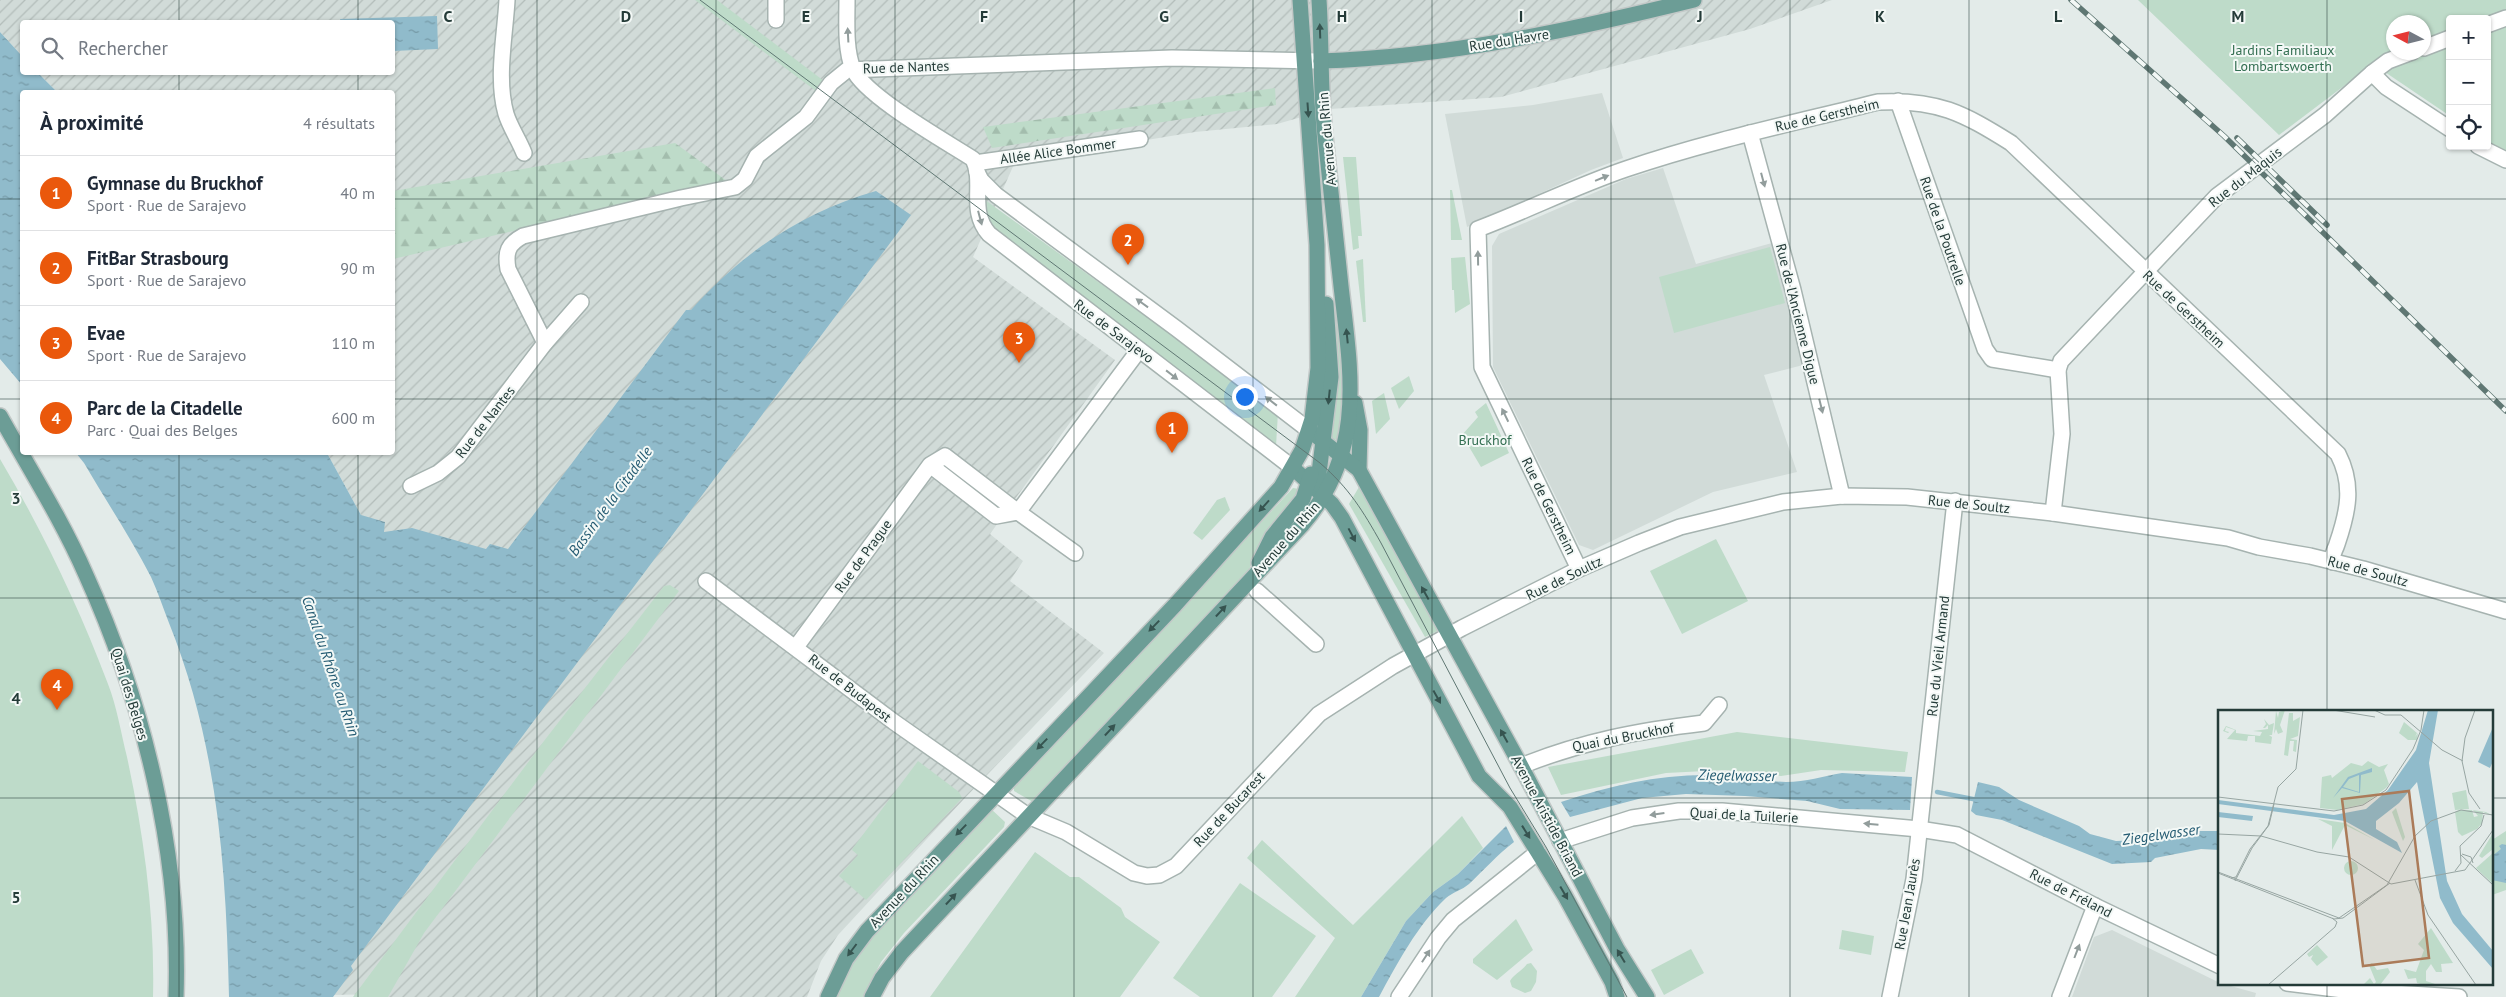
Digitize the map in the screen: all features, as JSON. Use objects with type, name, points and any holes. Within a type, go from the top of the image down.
[{"type":"main road","name":"Avenue du Rhin","points":[[828,997],[846,959],[866,931],[1175,604],[1279,490],[1293,468],[1310,431],[1318,368],[1317,245],[1300,0]]},
{"type":"main road","name":"Avenue du Rhin","points":[[872,997],[882,978],[902,952],[1028,816],[1254,586],[1324,496],[1341,456],[1348,428],[1352,384],[1324,126],[1319,0]]},
{"type":"main road","name":"Rue du Havre","points":[[1321,62],[1351,60],[1509,40],[1574,29],[1694,0]]},
{"type":"main road","points":[[1317,245],[1325,290],[1331,377],[1319,472],[1324,496]]},
{"type":"main road","points":[[1352,384],[1360,430],[1359,470]]},
{"type":"main road","name":"Quai des Belges","points":[[0,416],[20,451]]},
{"type":"main road","points":[[1254,586],[1272,538],[1303,499],[1309,482],[1312,458],[1310,431]]},
{"type":"main road","name":"Avenue Aristide Briand","points":[[1310,431],[1359,470],[1521,766],[1617,949],[1647,997]]},
{"type":"main road","name":"Quai des Belges","points":[[22,455],[86,574],[108,626],[132,694],[145,740],[163,826],[175,935],[176,997]]},
{"type":"main road","name":"Avenue Aristide Briand","points":[[1293,468],[1324,496],[1342,518],[1479,776],[1510,807],[1570,904],[1612,982],[1617,997]]},
{"type":"main road","name":"Quai de la Tuilerie","points":[[1538,852],[1560,841]]},
{"type":"street","points":[[507,0],[502,78],[504,100],[506,114],[524,153]]},
{"type":"street","points":[[776,0],[776,20]]},
{"type":"street","points":[[847,0],[848,42],[853,68],[871,92],[973,158],[981,180],[996,195],[1177,329],[1310,431]]},
{"type":"street","points":[[2491,23],[2506,18]]},
{"type":"street","points":[[2431,45],[2446,40]]},
{"type":"street","name":"Rue de Nantes","points":[[546,343],[508,269],[506,256],[513,241],[523,236],[735,187],[745,179],[757,156],[806,117],[837,77],[853,68],[1172,58],[1321,62]]},
{"type":"street","name":"Rue du Maquis","points":[[2058,370],[2060,362],[2217,196],[2325,115],[2372,73],[2391,60]]},
{"type":"street","points":[[2372,73],[2386,87],[2446,126]]},
{"type":"street","name":"Rue de Gerstheim","points":[[1580,569],[1482,367],[1478,229],[1626,169],[1750,133],[1878,102],[1898,101],[1919,102],[1945,107],[1976,120],[2011,143],[2338,454],[2348,476],[2348,500],[2337,546],[2332,555],[2333,562]]},
{"type":"street","name":"Rue de la Poutrelle","points":[[1898,101],[1985,349],[1992,359],[2058,370]]},
{"type":"street","name":"Rue de l'Ancienne Digue","points":[[1750,133],[1793,290],[1842,496]]},
{"type":"street","name":"Allée Alice Bommer","points":[[976,166],[1140,139]]},
{"type":"street","points":[[2486,150],[2506,160]]},
{"type":"street","name":"Rue de Sarajevo","points":[[976,166],[979,218],[989,234],[1293,468]]},
{"type":"street","name":"Rue de Nantes","points":[[412,486],[438,473],[458,457],[546,343],[581,302]]},
{"type":"street","points":[[1075,553],[1018,512],[1140,350]]},
{"type":"street","points":[[2053,513],[2062,434],[2058,370]]},
{"type":"street","name":"Rue de Prague","points":[[796,647],[930,465],[996,516],[1018,512]]},
{"type":"street","name":"Rue de Soultz","points":[[1448,635],[1580,569],[1680,527],[1783,502],[1842,496],[1907,497],[1955,501],[2228,538],[2258,547],[2333,562],[2440,590],[2506,611]]},
{"type":"street","name":"Rue du Vieil Armand","points":[[1922,810],[1955,501]]},
{"type":"street","name":"Rue de Budapest","points":[[706,581],[894,722],[994,794]]},
{"type":"street","points":[[1254,586],[1316,644]]},
{"type":"street","points":[[1414,654],[1448,635]]},
{"type":"street","name":"Rue de Bucarest","points":[[1028,816],[1066,832],[1134,873],[1147,876],[1159,875],[1176,866],[1319,714],[1414,654]]},
{"type":"street","name":"Quai du Bruckhof","points":[[1521,766],[1588,742],[1641,731],[1704,723],[1719,705]]},
{"type":"street","points":[[994,794],[1028,816]]},
{"type":"street","name":"Rue Jean Jaurès","points":[[1890,997],[1914,879],[1922,810]]},
{"type":"street","name":"Quai de la Tuilerie","points":[[1560,841],[1632,818],[1679,811],[1722,811],[1920,829]]},
{"type":"street","name":"Rue de Fréland","points":[[1920,829],[1957,835],[2095,906],[2218,965]]},
{"type":"street","name":"Quai de la Tuilerie","points":[[1399,997],[1438,938],[1453,920],[1538,852]]},
{"type":"street","points":[[2060,997],[2095,906]]},
{"type":"street","points":[[2295,984],[2342,990],[2458,997]]},
{"type":"shaded area","points":[[0,0],[1832,0],[1750,29],[1501,97],[1330,109],[1277,124],[1195,132],[1015,162],[973,257],[1115,360],[990,534],[1023,561],[1010,581],[1104,653],[963,800],[838,935],[821,961],[807,997],[385,997],[381,994],[333,995],[361,515],[328,455],[395,455],[395,90],[55,90],[40,75],[395,75],[395,20],[20,20],[20,54],[0,32]]},
{"type":"shaded area","points":[[1602,93],[1623,158],[1591,170],[1467,227],[1445,114],[1533,105]]},
{"type":"shaded area","points":[[1663,168],[1696,264],[1772,243],[1803,365],[1764,375],[1797,472],[1713,492],[1593,550],[1579,545],[1493,367],[1492,246],[1499,234],[1626,179]]},
{"type":"shaded area","points":[[2112,930],[2218,982],[2218,984],[2256,993],[2255,997],[2072,997],[2094,937]]},
{"type":"green space","points":[[695,0],[717,0],[824,81],[816,91]]},
{"type":"green space","name":"Jardins Familiaux Lombartswoerth","points":[[2138,0],[2506,0],[2506,152],[2491,143],[2491,15],[2446,15],[2446,113],[2373,64],[2279,135]]},
{"type":"green space","points":[[1275,88],[1276,105],[992,148],[983,127]]},
{"type":"green space","points":[[675,143],[727,181],[395,259],[395,191]]},
{"type":"green space","points":[[1343,157],[1356,157],[1362,236],[1358,236],[1359,248],[1353,250]]},
{"type":"green space","points":[[1450,190],[1452,190],[1462,240],[1451,240]]},
{"type":"green space","points":[[981,197],[1278,412],[1276,446],[987,228]]},
{"type":"green space","points":[[1770,247],[1785,303],[1674,333],[1659,277]]},
{"type":"green space","points":[[1465,257],[1470,304],[1455,313],[1451,258]]},
{"type":"green space","points":[[1363,259],[1366,322],[1363,322],[1356,261]]},
{"type":"green space","points":[[1330,302],[1334,302],[1345,389],[1338,440],[1330,439]]},
{"type":"green space","points":[[1409,376],[1414,391],[1399,409],[1391,388]]},
{"type":"green space","points":[[1384,393],[1390,419],[1376,434],[1372,401]]},
{"type":"green space","name":"Bruckhof","points":[[1486,403],[1509,453],[1481,467],[1462,435],[1478,417],[1475,412]]},
{"type":"green space","points":[[0,459],[31,513],[59,569],[85,626],[114,702],[133,787],[147,876],[152,936],[153,997],[0,997]]},
{"type":"green space","points":[[1359,487],[1444,628],[1425,637],[1349,504]]},
{"type":"green space","points":[[1293,488],[1299,489],[1300,493],[1267,536],[1247,573],[1033,802],[1014,791],[1014,787]]},
{"type":"green space","points":[[1225,497],[1230,510],[1202,540],[1193,533],[1217,500]]},
{"type":"green space","points":[[1716,539],[1748,601],[1682,634],[1650,571]]},
{"type":"green space","points":[[670,585],[679,591],[424,933],[388,997],[353,997],[544,741],[664,586]]},
{"type":"green space","points":[[1737,732],[1908,752],[1905,772],[1821,770],[1781,776],[1725,770],[1666,773],[1561,795],[1548,767]]},
{"type":"green space","points":[[918,761],[959,792],[962,798],[866,900],[839,876],[858,855],[852,850],[853,848]]},
{"type":"green space","points":[[990,808],[1005,822],[1004,827],[904,933],[881,962],[863,997],[835,997],[845,975],[871,935]]},
{"type":"green space","points":[[1462,816],[1483,848],[1458,874],[1433,892],[1406,921],[1361,997],[1295,997],[1335,938],[1247,858],[1262,840],[1353,925]]},
{"type":"green space","points":[[2506,831],[2506,890],[2494,894],[2494,839]]},
{"type":"green space","points":[[1035,852],[1070,877],[1079,877],[1121,908],[1125,917],[1160,942],[1120,997],[930,997]]},
{"type":"green space","points":[[1240,883],[1316,936],[1272,997],[1200,997],[1173,978]]},
{"type":"green space","points":[[1516,919],[1533,950],[1497,980],[1473,963],[1473,959]]},
{"type":"green space","points":[[1842,930],[1874,936],[1871,955],[1839,949]]},
{"type":"green space","points":[[1691,949],[1704,973],[1664,995],[1651,970]]},
{"type":"green space","points":[[1531,963],[1537,971],[1536,982],[1531,991],[1525,993],[1512,987],[1511,979],[1527,964]]},
{"type":"water","points":[[437,16],[438,49],[395,51],[395,20],[340,19]]},
{"type":"water","points":[[0,32],[20,54],[20,75],[40,75],[55,90],[20,90],[20,383],[0,359]]},
{"type":"water","points":[[876,191],[911,215],[351,966],[353,970],[333,997],[229,997],[222,854],[209,761],[199,715],[186,669],[151,577],[78,455],[328,455],[361,515],[385,522],[384,532],[412,528],[486,549],[490,544],[508,549],[686,310],[691,310],[731,270],[775,237],[823,210]]},
{"type":"water","points":[[1842,773],[1912,777],[1910,810],[1840,809],[1807,801],[1686,794],[1642,798],[1570,817],[1561,802],[1615,786],[1669,777],[1716,775],[1793,782]]},
{"type":"water","points":[[1978,782],[1999,787],[2019,800],[2079,826],[2090,834],[2116,841],[2164,839],[2198,831],[2218,831],[2218,850],[2201,849],[2155,858],[2151,862],[2112,864],[2002,820],[1976,815],[1971,811]]},
{"type":"water","points":[[1506,826],[1514,842],[1469,884],[1446,898],[1426,920],[1393,971],[1379,997],[1361,997],[1406,921],[1433,892],[1458,874]]},
{"type":"water","points":[[2502,844],[2506,845],[2506,883],[2494,880],[2494,854],[2501,849],[2499,846]]},
{"type":"waterway","name":"Ziegelwasser","points":[[1937,792],[1978,800]]},
{"type":"tram line","points":[[700,0],[1330,472],[1361,510],[1381,543],[1510,788],[1546,847],[1627,997]]},
{"type":"railway","points":[[2071,0],[2224,136],[2506,411]]},
{"type":"railway","points":[[2237,138],[2327,225]]},
{"type":"place","name":"FitBar Strasbourg","points":[[1128,265]]},
{"type":"place","name":"Evae","points":[[1019,363]]},
{"type":"place","name":"Gymnase du Bruckhof","points":[[1172,453]]},
{"type":"place","name":"Parc de la Citadelle","points":[[57,710]]},
{"type":"water label","name":"Bassin de la Citadelle","points":[[610,501]]},
{"type":"water label","name":"Canal du Rhône au Rhin","points":[[331,666]]}]
